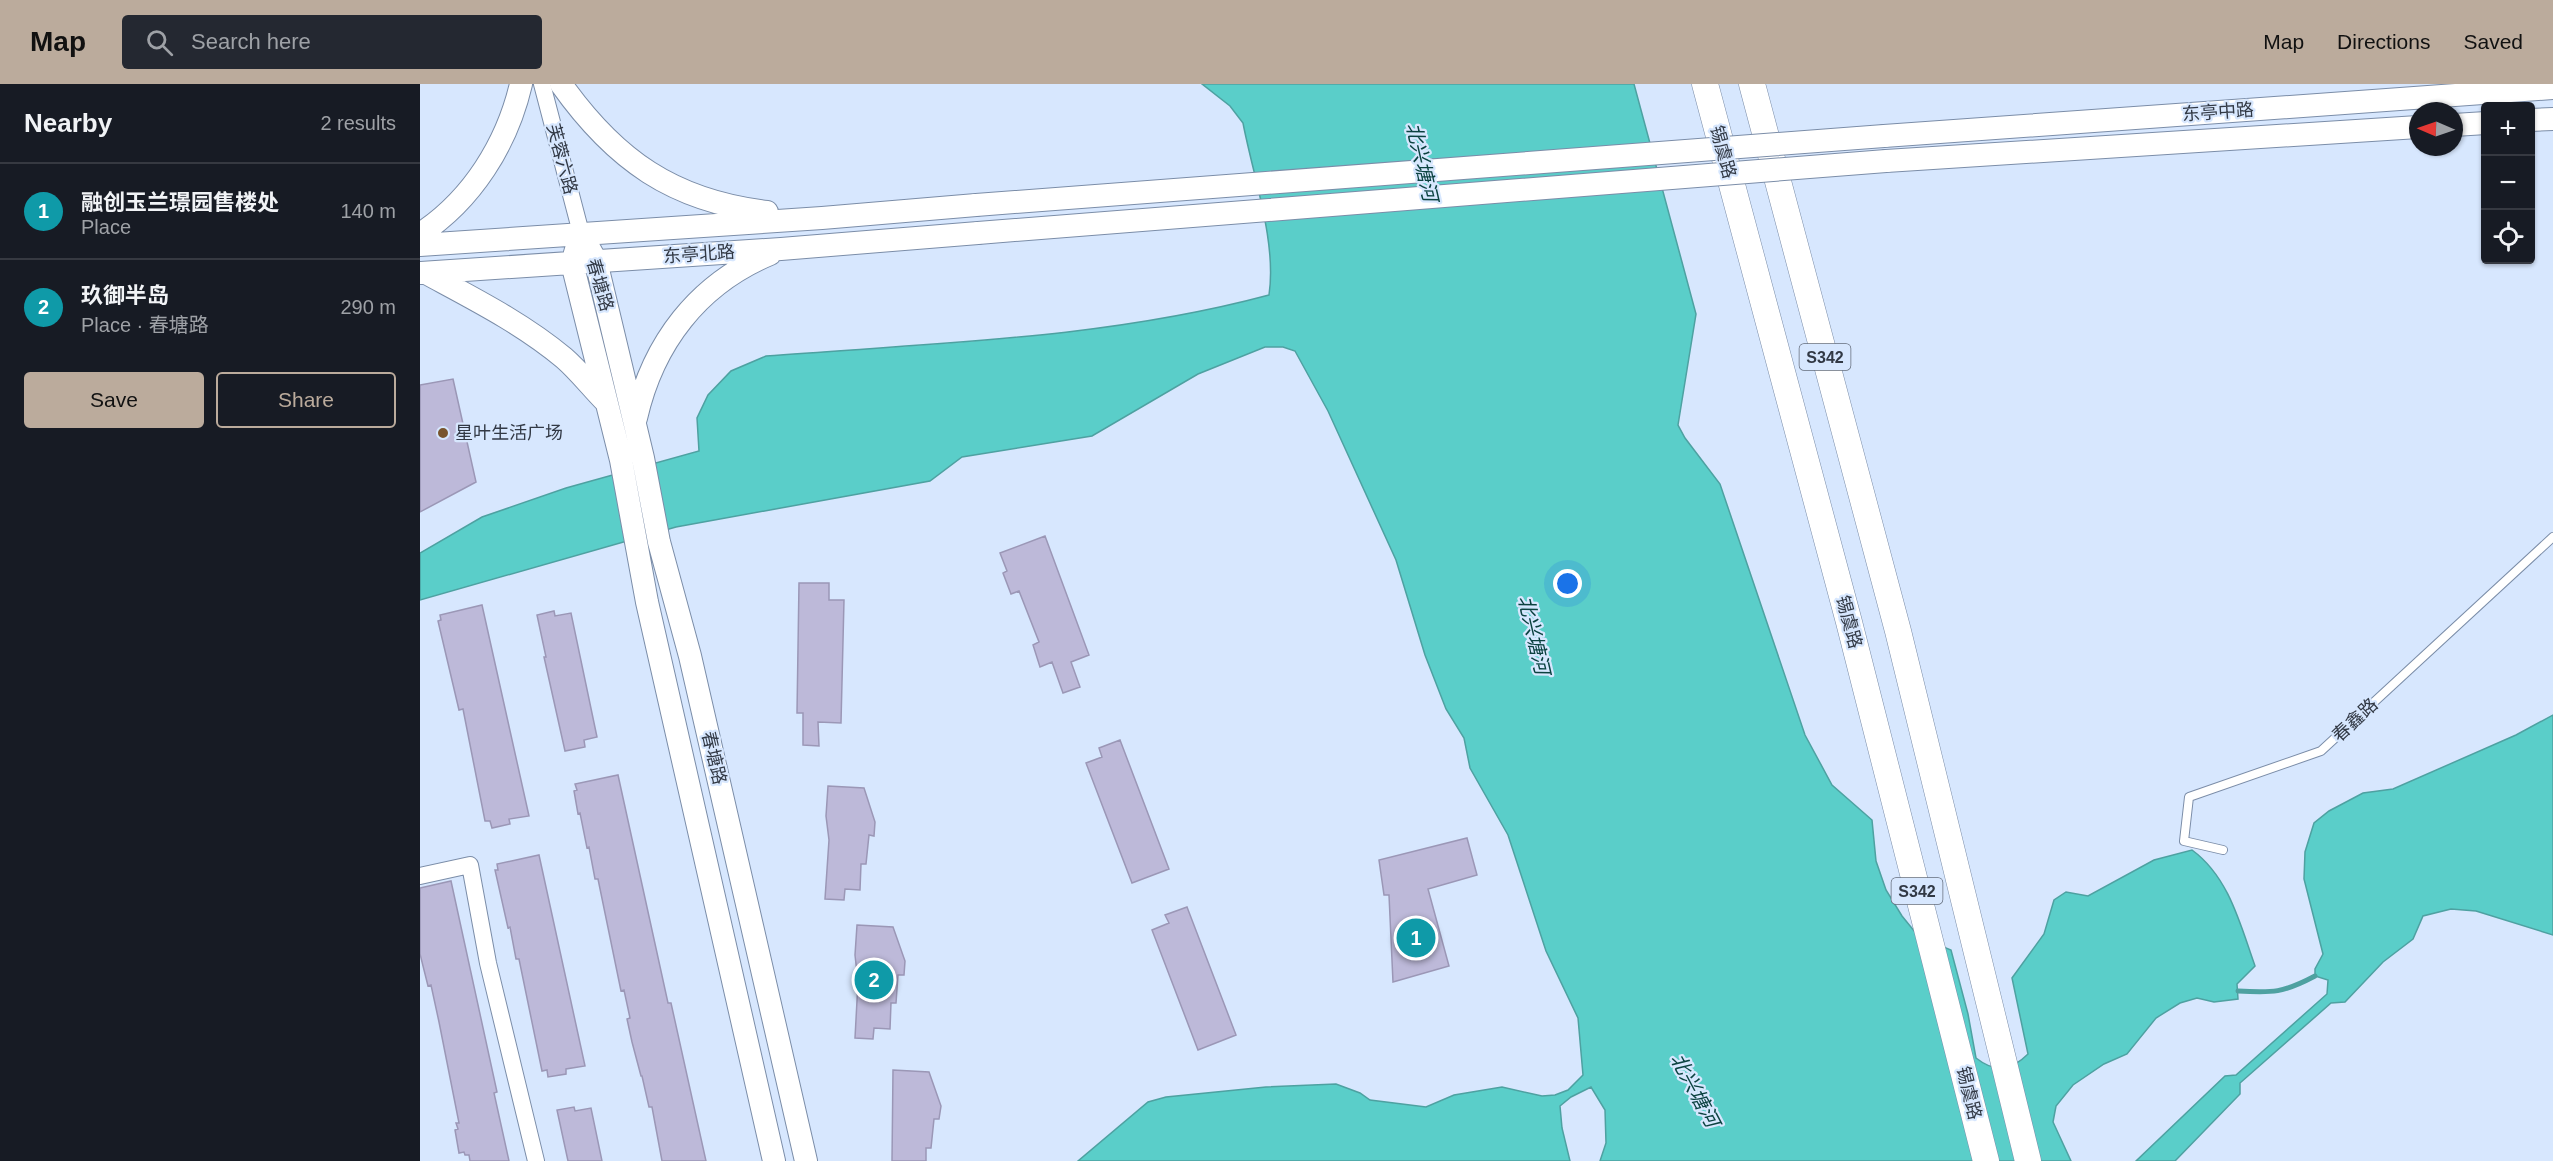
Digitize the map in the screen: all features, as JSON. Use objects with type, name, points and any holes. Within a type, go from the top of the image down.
[{"type":"main road","points":[[420,234],[449,212],[483,172],[508,126],[521,84]]},
{"type":"main road","points":[[561,84],[583,116],[641,169],[685,192],[702,199],[742,209],[822,218]]},
{"type":"main road","name":"锡虞路","points":[[1705,84],[1849,622],[1986,1161]]},
{"type":"main road","name":"S342","points":[[1752,84],[1898,631],[2028,1161]]},
{"type":"main road","name":"东亭中路","points":[[976,205],[2553,88]]},
{"type":"main road","points":[[2535,120],[2553,119]]},
{"type":"main road","points":[[2463,124],[2481,123]]},
{"type":"main road","name":"东亭中路","points":[[978,233],[1886,161],[2409,129]]},
{"type":"main road","name":"东亭北路","points":[[420,245],[822,218],[976,205]]},
{"type":"main road","name":"春塘路","points":[[581,233],[596,261],[635,423],[632,459],[637,546],[665,681],[774,1161]]},
{"type":"main road","name":"春塘路","points":[[581,233],[572,263],[607,403],[632,459],[659,542],[690,656],[806,1161]]},
{"type":"main road","name":"东亭北路","points":[[423,273],[782,249],[978,233]]},
{"type":"main road","points":[[635,423],[652,365],[666,339],[684,315],[729,275],[754,260],[782,249]]},
{"type":"main road","points":[[423,273],[494,309],[530,331],[566,360],[607,403]]},
{"type":"street","name":"芙蓉六路","points":[[542,84],[581,233]]},
{"type":"street","points":[[420,876],[470,865],[488,963],[536,1161]]},
{"type":"lane","name":"春鑫路","points":[[2223,850],[2184,841],[2189,797],[2321,751],[2553,537]]},
{"type":"water","name":"北兴塘河","points":[[1202,84],[1634,84],[1696,314],[1678,425],[1685,438],[1720,484],[1805,735],[1832,785],[1872,820],[1876,861],[1886,890],[1902,916],[1919,937],[1951,950],[1968,1014],[1976,1058],[1990,1066],[2003,1068],[2015,1064],[2028,1054],[2012,978],[2044,934],[2054,900],[2066,892],[2088,896],[2154,860],[2192,850],[2215,874],[2232,902],[2255,966],[2237,984],[2238,999],[2214,1002],[2197,998],[2180,1003],[2156,1018],[2127,1054],[2104,1064],[2073,1085],[2056,1106],[2053,1122],[2071,1161],[1600,1161],[1606,1143],[1605,1110],[1591,1087],[1571,1097],[1560,1106],[1562,1128],[1570,1161],[1078,1161],[1148,1102],[1166,1097],[1266,1087],[1336,1084],[1360,1093],[1370,1100],[1426,1107],[1454,1095],[1502,1087],[1542,1096],[1555,1095],[1568,1090],[1583,1075],[1578,1018],[1546,951],[1508,835],[1470,768],[1464,738],[1446,709],[1425,655],[1396,560],[1328,411],[1295,351],[1283,347],[1265,347],[1198,374],[1092,436],[962,457],[930,481],[676,527],[420,600],[420,553],[482,517],[566,488],[699,451],[697,418],[708,395],[731,371],[766,356],[956,343],[1082,330],[1207,310],[1269,295],[1271,275],[1267,231],[1243,123],[1230,106]]},
{"type":"water","points":[[2553,715],[2553,935],[2476,911],[2451,909],[2423,916],[2413,939],[2383,962],[2345,1002],[2331,1003],[2240,1083],[2240,1094],[2175,1161],[2136,1161],[2225,1076],[2236,1075],[2327,994],[2328,980],[2315,976],[2315,969],[2323,954],[2304,879],[2305,852],[2314,823],[2329,811],[2363,793],[2393,789],[2516,735]]},
{"type":"building","name":"星叶生活广场","points":[[453,379],[476,482],[420,512],[420,385]]},
{"type":"building","points":[[1045,536],[1089,655],[1071,662],[1080,687],[1063,693],[1052,662],[1040,667],[1033,645],[1039,642],[1019,591],[1011,594],[1003,573],[1007,571],[1000,553]]},
{"type":"building","points":[[799,583],[829,583],[829,600],[844,600],[841,723],[818,722],[819,746],[803,745],[803,713],[797,713]]},
{"type":"building","points":[[482,605],[529,816],[509,819],[510,824],[492,828],[490,821],[485,821],[463,709],[459,710],[438,621],[441,620],[440,615]]},
{"type":"building","points":[[554,611],[555,616],[571,613],[597,737],[584,740],[585,747],[565,751],[537,615]]},
{"type":"building","points":[[1120,740],[1169,869],[1132,883],[1086,763],[1102,757],[1099,748]]},
{"type":"building","points":[[618,775],[668,1003],[671,1003],[706,1161],[662,1161],[652,1107],[649,1107],[632,1042],[627,1019],[630,1018],[624,990],[621,991],[598,879],[595,879],[589,847],[587,848],[580,813],[578,814],[575,784]]},
{"type":"building","points":[[828,786],[864,788],[875,822],[874,836],[869,835],[866,864],[861,864],[860,890],[845,889],[844,900],[825,899],[829,840],[826,816]]},
{"type":"building","points":[[1467,838],[1477,875],[1428,889],[1449,966],[1393,982],[1389,895],[1384,895],[1379,860]]},
{"type":"building","points":[[539,855],[585,1066],[566,1069],[566,1074],[548,1077],[547,1070],[542,1071],[519,959],[516,959],[495,870],[498,870],[497,864]]},
{"type":"building","points":[[451,881],[497,1092],[494,1093],[509,1161],[470,1161],[469,1155],[465,1155],[464,1152],[459,1153],[455,1130],[458,1129],[456,1123],[459,1123],[431,985],[428,986],[420,954],[420,888]]},
{"type":"building","points":[[1187,907],[1236,1035],[1198,1050],[1152,930],[1169,923],[1165,915]]},
{"type":"building","points":[[857,925],[893,927],[905,961],[904,975],[898,975],[896,1003],[891,1003],[890,1029],[874,1028],[873,1039],[855,1038],[858,982],[855,955]]},
{"type":"building","points":[[893,1070],[929,1072],[941,1106],[939,1119],[934,1119],[931,1148],[926,1148],[926,1161],[892,1161]]},
{"type":"building","points":[[574,1107],[575,1111],[591,1108],[602,1161],[568,1161],[557,1110]]},
{"type":"waterway","points":[[2238,991],[2278,991],[2315,976]]},
{"type":"place","name":"星叶生活广场","points":[[443,433]]},
{"type":"place","name":"融创玉兰璟园售楼处","points":[[1416,938]]},
{"type":"place","name":"玖御半岛","points":[[874,980]]}]
